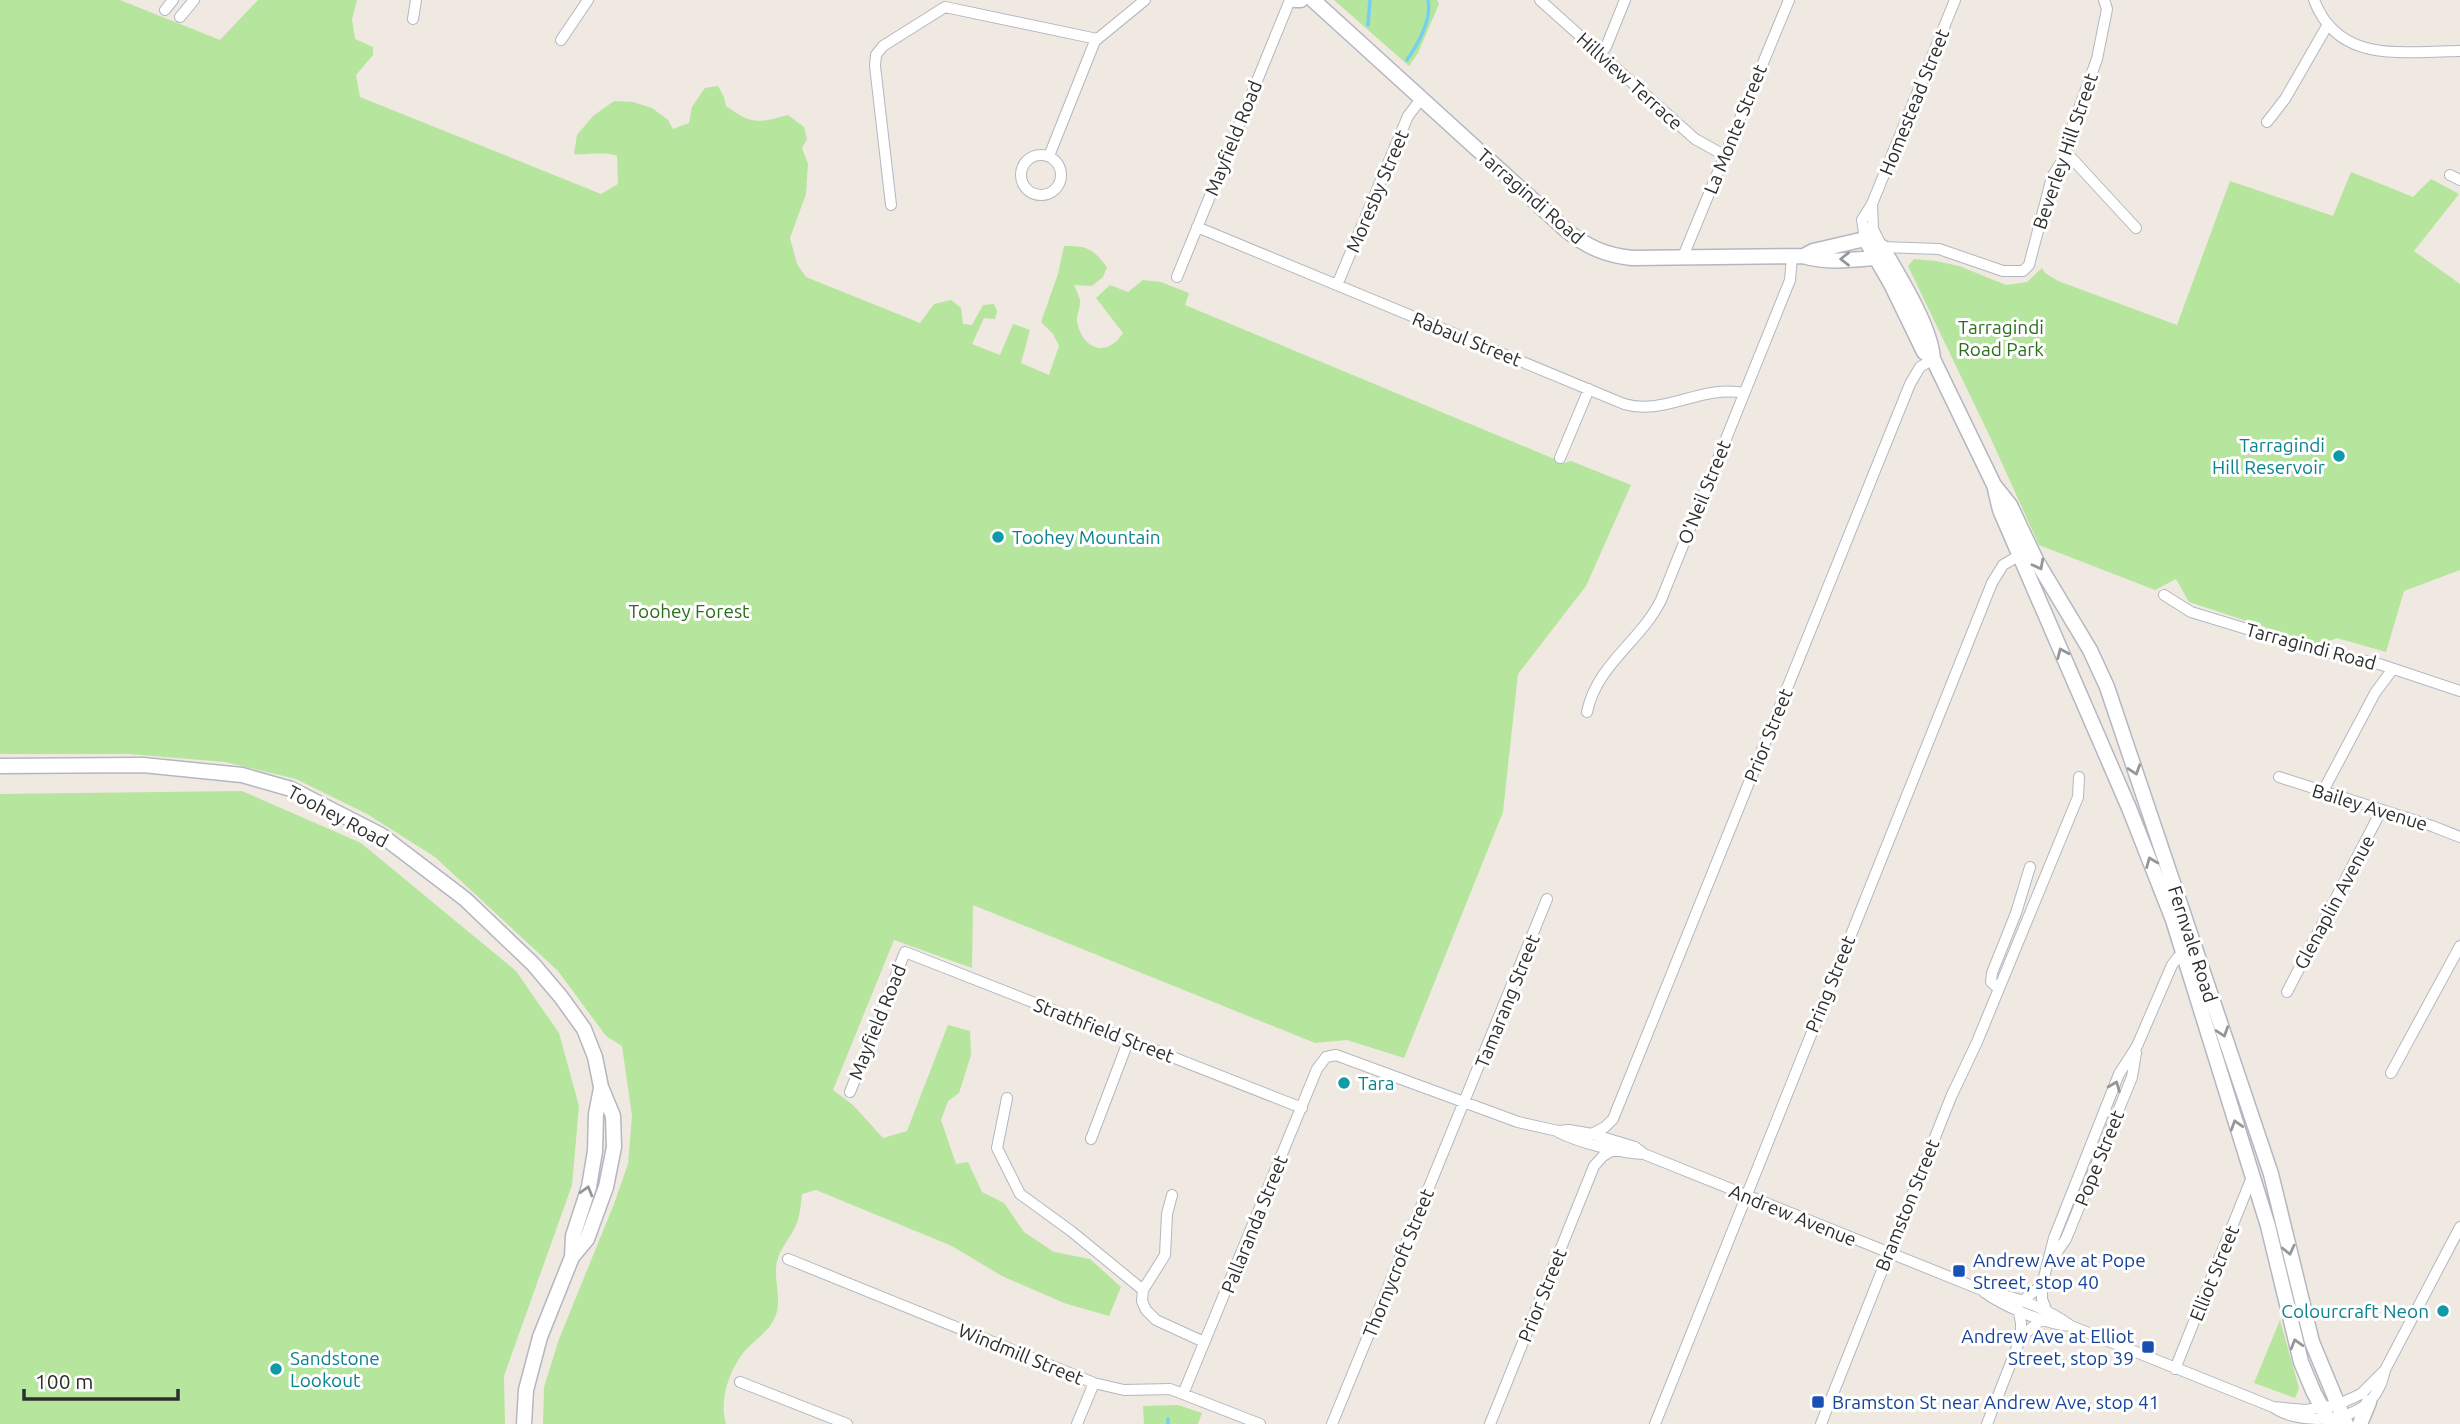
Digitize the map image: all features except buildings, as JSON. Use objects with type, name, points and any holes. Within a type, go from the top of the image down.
[{"type":"street","points":[[165,10],[173,0]]},
{"type":"street","points":[[180,17],[194,0]]},
{"type":"street","points":[[414,19],[416,0]]},
{"type":"street","points":[[561,40],[588,0]]},
{"type":"street","points":[[1049,156],[1092,47],[1097,39],[1145,0]]},
{"type":"street","points":[[1293,0],[1301,0]]},
{"type":"street","name":"Mayfield Road","points":[[1177,277],[1293,0]]},
{"type":"street","name":"Tarragindi Road","points":[[1312,0],[1566,230],[1590,248],[1617,257],[1682,259],[1798,256],[1814,259],[1878,252]]},
{"type":"street","name":"Hillview Terrace","points":[[1540,0],[1695,139],[1724,155]]},
{"type":"street","points":[[1599,55],[1606,47],[1625,0]]},
{"type":"street","name":"La Monte Street","points":[[1682,259],[1788,0]]},
{"type":"street","name":"Homestead Street","points":[[1865,239],[1862,220],[1872,204],[1955,0]]},
{"type":"street","name":"Beverley Hill Street","points":[[1878,252],[1939,249],[2003,271],[2023,271],[2029,265],[2052,177],[2066,152],[2070,133],[2097,59],[2105,5],[2114,0]]},
{"type":"street","points":[[2314,0],[2327,26],[2344,40],[2366,48],[2460,51]]},
{"type":"street","points":[[891,205],[875,61],[877,52],[883,46],[938,10],[947,7],[1097,39]]},
{"type":"street","points":[[2267,122],[2285,99],[2327,26]]},
{"type":"street","name":"Moresby Street","points":[[1337,285],[1408,116],[1421,99]]},
{"type":"street","points":[[2066,152],[2136,228]]},
{"type":"street","points":[[1049,156],[1060,168],[1059,185],[1049,194],[1033,194],[1022,182],[1023,166],[1032,157],[1049,156]]},
{"type":"street","points":[[2450,175],[2460,180]]},
{"type":"street","points":[[1872,204],[1873,229],[1878,252]]},
{"type":"street","name":"Rabaul Street","points":[[1197,227],[1624,404],[1648,408],[1717,391],[1744,393]]},
{"type":"street","points":[[1865,239],[1878,252]]},
{"type":"street","name":"Tarragindi Road","points":[[1798,256],[1865,239]]},
{"type":"street","name":"Fernvale Road","points":[[1878,252],[1917,312],[1932,345],[1933,359],[1994,485],[2000,510],[2148,854],[2173,920],[2189,952],[2270,1174],[2312,1342],[2334,1416]]},
{"type":"street","name":"O'Neil Street","points":[[1587,712],[1594,691],[1617,655],[1654,614],[1798,256]]},
{"type":"street","name":"Prior Street","points":[[1613,1119],[1910,384],[1920,367],[1933,359]]},
{"type":"street","points":[[1560,458],[1589,389]]},
{"type":"street","name":"Fernvale Road","points":[[1994,485],[2010,505],[2036,560],[2100,667],[2189,952],[2268,1226],[2301,1362],[2334,1416]]},
{"type":"street","name":"Pring Street","points":[[1655,1424],[1992,583],[2003,565],[2020,555]]},
{"type":"street","name":"Tarragindi Road","points":[[2165,595],[2191,612],[2316,650],[2375,663],[2460,691]]},
{"type":"street","points":[[2322,793],[2375,693],[2392,670]]},
{"type":"street","name":"Toohey Road","points":[[0,766],[143,765],[242,775],[291,789],[381,835],[465,899],[533,964],[561,997],[584,1029],[595,1058],[601,1087],[591,1175],[573,1236],[572,1257],[532,1363],[526,1390],[524,1424]]},
{"type":"street","name":"Bramston Street","points":[[1821,1424],[1887,1253],[2078,797],[2079,777]]},
{"type":"street","name":"Bailey Avenue","points":[[2278,777],[2460,837]]},
{"type":"street","name":"Glenaplin Avenue","points":[[2287,992],[2381,811]]},
{"type":"street","name":"Bramston Street","points":[[1999,989],[1991,982],[1992,973],[2031,867]]},
{"type":"street","name":"Tamarang Street","points":[[1464,1102],[1548,900]]},
{"type":"street","points":[[2392,1073],[2460,946]]},
{"type":"street","name":"Mayfield Road","points":[[850,1093],[905,952]]},
{"type":"street","name":"Strathfield Street","points":[[905,952],[1302,1108]]},
{"type":"street","name":"Pope Street","points":[[2045,1316],[2042,1285],[2054,1238],[2119,1074],[2137,1046],[2172,965],[2189,952]]},
{"type":"street","points":[[1091,1139],[1129,1040]]},
{"type":"street","name":"Andrew Avenue","points":[[1326,1057],[1341,1056],[1518,1122],[1558,1131],[1569,1130],[1618,1146],[1635,1147],[1644,1154],[1745,1196],[1982,1290],[1996,1301],[2020,1306],[2045,1316],[2057,1325],[2071,1326],[2273,1408],[2334,1416],[2355,1412],[2369,1402],[2382,1382],[2385,1370],[2460,1227]]},
{"type":"street","name":"Pallaranda Street","points":[[1184,1394],[1317,1069],[1326,1057]]},
{"type":"street","points":[[1007,1098],[997,1148],[1020,1194],[1072,1231],[1143,1290]]},
{"type":"street","name":"Thornycroft Street","points":[[1332,1424],[1464,1102]]},
{"type":"street","points":[[1594,1167],[1590,1138],[1613,1119]]},
{"type":"street","points":[[1613,1119],[1618,1146]]},
{"type":"street","name":"Prior Street","points":[[1490,1424],[1594,1167],[1603,1156],[1618,1146]]},
{"type":"street","name":"Elliot Street","points":[[2175,1369],[2252,1177]]},
{"type":"street","points":[[1172,1195],[1167,1214],[1165,1255],[1143,1290],[1142,1301],[1149,1314],[1204,1342]]},
{"type":"street","name":"Windmill Street","points":[[788,1259],[1094,1383],[1112,1389],[1170,1389],[1260,1424]]},
{"type":"street","points":[[1987,1424],[2021,1337],[2020,1306],[2042,1285]]},
{"type":"street","points":[[2021,1337],[2045,1316]]},
{"type":"street","name":"Andrew Avenue","points":[[2334,1416],[2385,1370]]},
{"type":"street","points":[[740,1381],[847,1424]]},
{"type":"street","points":[[1077,1424],[1094,1383]]},
{"type":"street","points":[[2360,1424],[2369,1402]]},
{"type":"green space","name":"Toohey Forest","points":[[0,0],[120,0],[220,40],[258,0],[357,0],[352,19],[355,39],[373,47],[373,55],[356,75],[360,97],[601,194],[618,184],[617,156],[602,153],[574,154],[577,135],[593,116],[614,101],[633,102],[652,108],[668,120],[673,129],[689,123],[692,107],[705,88],[718,86],[726,106],[742,117],[762,121],[788,115],[804,127],[807,139],[802,148],[808,164],[806,194],[790,238],[797,264],[806,277],[920,323],[934,304],[951,300],[961,308],[963,324],[972,325],[983,305],[994,304],[997,311],[995,319],[984,318],[972,344],[1000,355],[1013,324],[1030,330],[1021,363],[1049,375],[1059,346],[1053,334],[1041,322],[1058,274],[1064,246],[1084,248],[1093,252],[1107,267],[1103,277],[1092,286],[1074,285],[1080,300],[1077,322],[1080,332],[1084,339],[1096,347],[1110,346],[1123,333],[1096,298],[1110,285],[1128,292],[1143,280],[1161,282],[1189,293],[1185,305],[1564,463],[1571,461],[1631,485],[1586,586],[1518,674],[1503,812],[1404,1058],[1347,1040],[1315,1043],[973,905],[972,968],[894,940],[833,1090],[853,1105],[883,1138],[907,1131],[948,1025],[970,1031],[971,1055],[959,1093],[948,1101],[941,1120],[956,1164],[968,1162],[982,1192],[1004,1203],[1024,1232],[1054,1252],[1090,1259],[1121,1287],[1109,1316],[1064,1303],[1002,1276],[952,1246],[816,1190],[802,1194],[797,1221],[779,1256],[776,1269],[778,1305],[775,1317],[765,1332],[743,1353],[729,1378],[724,1397],[726,1424],[543,1424],[544,1387],[559,1339],[628,1164],[632,1116],[622,1046],[606,1036],[558,971],[435,857],[367,814],[296,779],[225,762],[129,754],[0,754]]},
{"type":"green space","points":[[1334,0],[1437,0],[1439,4],[1418,53],[1409,66]]},
{"type":"green space","name":"Tarragindi Road Park","points":[[2351,172],[2413,197],[2431,179],[2459,194],[2414,251],[2460,284],[2460,570],[2404,591],[2386,652],[2337,638],[2320,645],[2189,602],[2176,579],[2155,590],[2039,545],[1908,266],[1914,259],[1936,261],[1959,266],[2006,285],[2027,282],[2042,268],[2058,281],[2177,325],[2230,181],[2333,216]]},
{"type":"green space","points":[[242,791],[361,843],[516,971],[559,1033],[579,1106],[572,1185],[504,1376],[505,1424],[0,1424],[0,794]]},
{"type":"green space","points":[[2280,1320],[2299,1388],[2295,1398],[2254,1383]]},
{"type":"green space","points":[[1178,1405],[1202,1413],[1198,1424],[1144,1424],[1143,1406]]},
{"type":"waterway","points":[[1368,25],[1370,0]]},
{"type":"waterway","points":[[1407,60],[1426,24],[1428,0]]},
{"type":"waterway","points":[[1168,1419],[1168,1424]]},
{"type":"place","name":"Tarragindi Hill Reservoir","points":[[2339,456]]},
{"type":"place","name":"Toohey Mountain","points":[[998,537]]},
{"type":"place","name":"Tara","points":[[1344,1083]]},
{"type":"place","name":"Andrew Ave at Pope Street, stop 40","points":[[1959,1271]]},
{"type":"place","name":"Colourcraft Neon","points":[[2443,1311]]},
{"type":"place","name":"Andrew Ave at Elliot Street, stop 39","points":[[2148,1347]]},
{"type":"place","name":"Sandstone Lookout","points":[[276,1369]]},
{"type":"place","name":"Bramston St near Andrew Ave, stop 41","points":[[1818,1402]]}]
